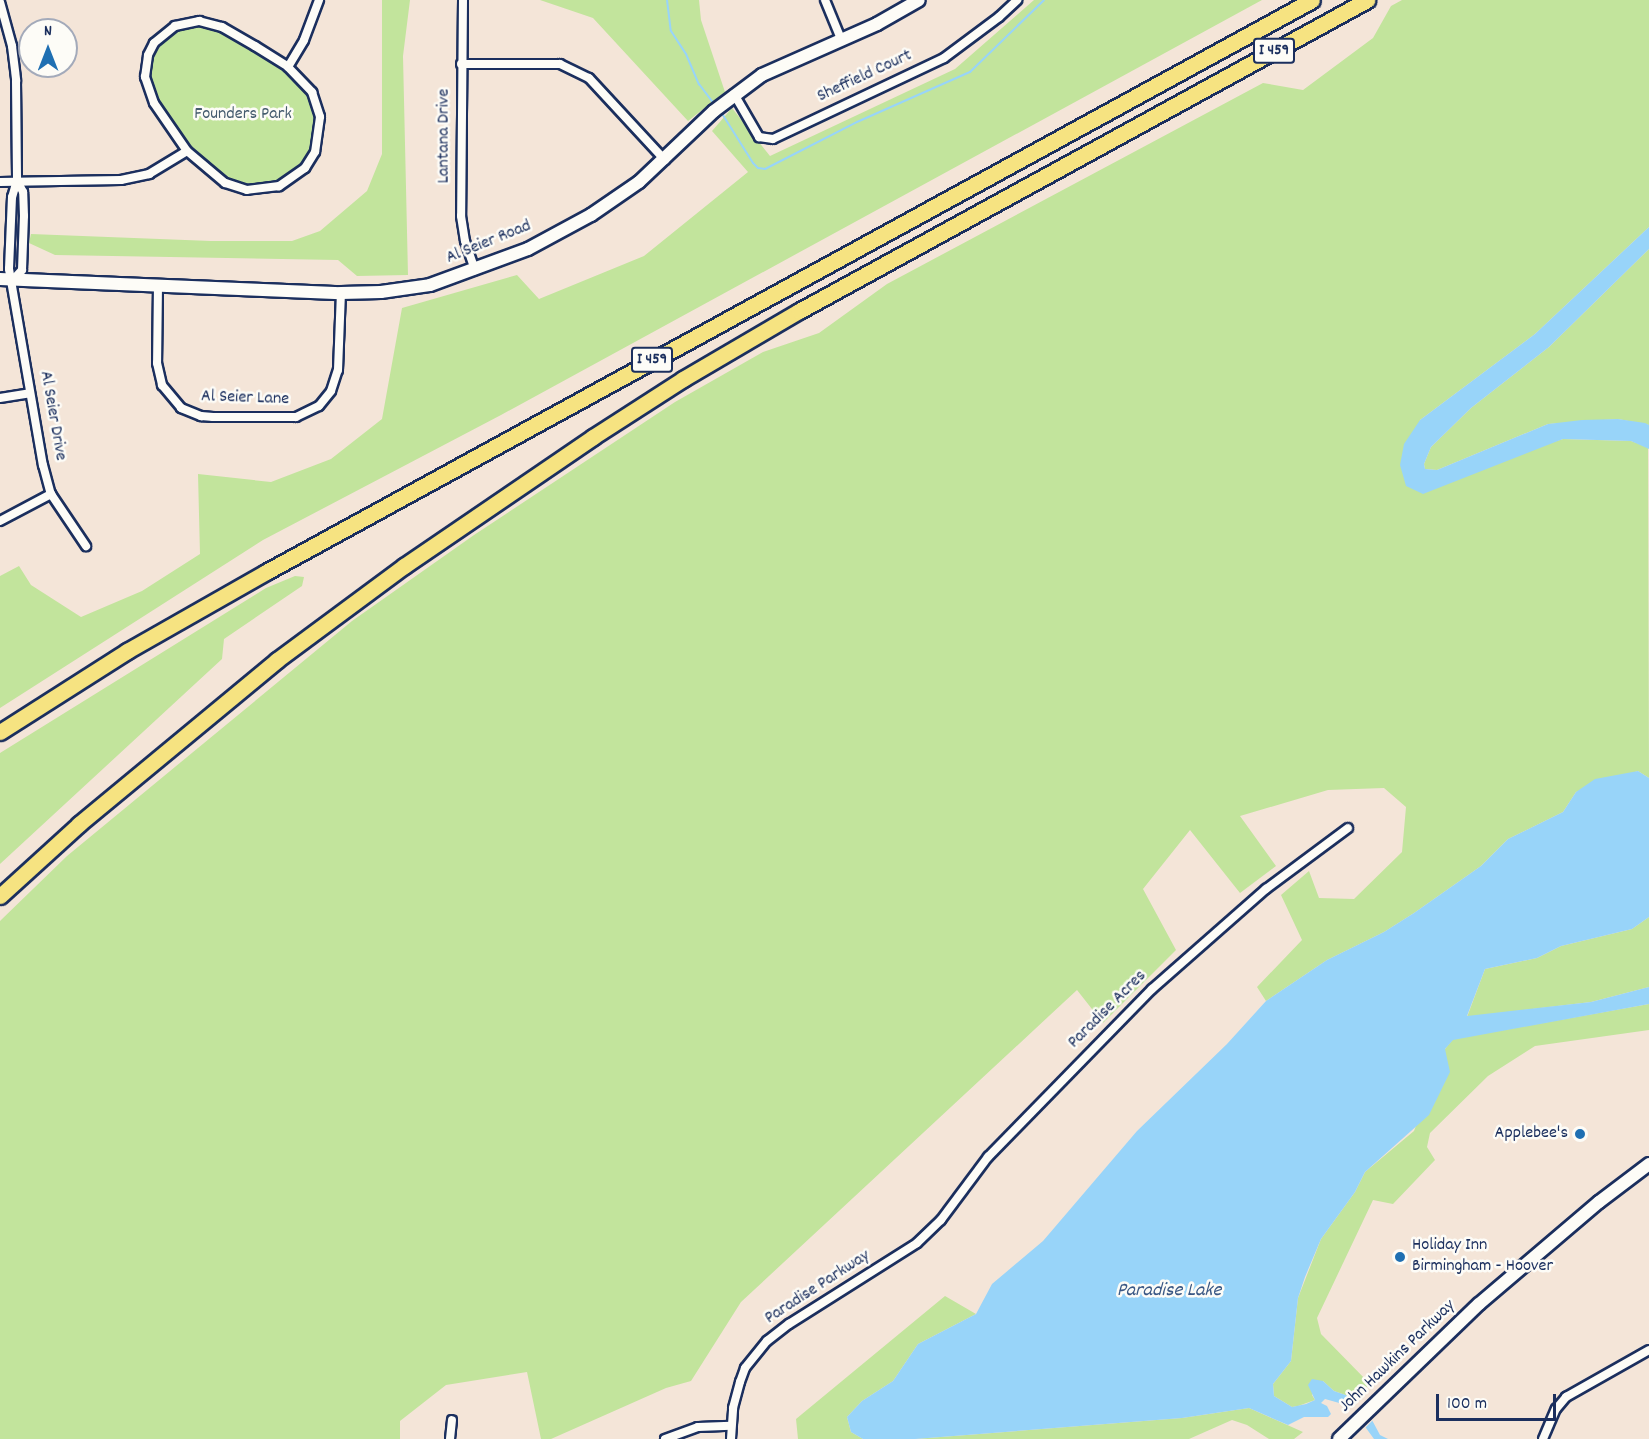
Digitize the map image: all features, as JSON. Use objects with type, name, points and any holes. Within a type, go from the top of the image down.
[{"type":"highway","name":"I 459","points":[[0,732],[127,651],[266,572],[1312,0]]},
{"type":"highway","name":"I 459","points":[[0,896],[79,824],[277,660],[404,566],[514,490],[683,379],[780,322],[1367,0]]},
{"type":"street","points":[[4,0],[0,3],[12,46],[16,81],[17,180],[23,192],[24,216],[22,270],[6,280]]},
{"type":"street","points":[[288,67],[304,40],[319,0]]},
{"type":"street","name":"Lantana Drive","points":[[463,0],[461,216],[465,241],[475,270]]},
{"type":"street","points":[[825,0],[842,39]]},
{"type":"street","name":"Al Seier Road","points":[[6,280],[340,292],[405,290],[475,270],[528,249],[591,216],[639,182],[665,160],[734,94],[781,64],[877,24],[919,0]]},
{"type":"street","name":"Sheffield Court","points":[[734,94],[759,137],[773,140],[944,58],[999,17],[1017,0]]},
{"type":"street","points":[[199,21],[222,27],[288,67],[312,92],[320,117],[319,141],[311,161],[305,168],[279,186],[246,190],[225,183],[187,151],[154,103],[147,88],[145,76],[148,55],[163,34],[186,23],[199,21]]},
{"type":"street","points":[[461,64],[560,64],[589,78],[665,160]]},
{"type":"street","points":[[0,182],[121,180],[149,174],[187,151]]},
{"type":"street","name":"Al Seier Drive","points":[[17,180],[12,197],[9,269],[6,280],[51,494],[86,546]]},
{"type":"street","name":"Al Seier Lane","points":[[158,285],[157,363],[162,385],[181,408],[201,416],[213,417],[296,417],[319,406],[331,391],[338,370],[340,292]]},
{"type":"street","points":[[0,398],[30,393]]},
{"type":"street","points":[[0,521],[51,494]]},
{"type":"street","name":"Paradise Acres","points":[[917,1243],[941,1220],[988,1157],[1152,989],[1266,888],[1348,828]]},
{"type":"street","name":"John Hawkins Parkway","points":[[1339,1439],[1479,1304],[1599,1202],[1649,1164]]},
{"type":"street","name":"Paradise Parkway","points":[[731,1439],[731,1426],[745,1368],[767,1341],[789,1324],[917,1243]]},
{"type":"street","points":[[1543,1439],[1556,1409],[1566,1397],[1649,1350]]},
{"type":"street","points":[[450,1439],[452,1420]]},
{"type":"street","points":[[665,1439],[698,1427],[731,1426]]},
{"type":"green space","points":[[382,0],[410,0],[403,56],[408,275],[357,276],[338,260],[55,255],[29,243],[31,234],[211,241],[292,241],[320,231],[367,191],[382,154]]},
{"type":"green space","points":[[540,0],[699,0],[701,20],[725,92],[688,121],[593,18]]},
{"type":"green space","points":[[1034,0],[1262,0],[501,415],[263,540],[0,708],[0,576],[19,566],[31,585],[81,617],[142,591],[200,554],[198,474],[271,482],[331,459],[382,419],[402,308],[517,275],[539,299],[644,256],[748,172],[712,131],[732,108],[770,156],[955,69]]},
{"type":"green space","points":[[1402,0],[1649,0],[1649,227],[1535,334],[1420,420],[1406,486],[1563,439],[1631,441],[1648,447],[1649,778],[1638,771],[1576,792],[1563,812],[1508,839],[1481,866],[1414,913],[1384,932],[1327,960],[1266,1001],[1257,987],[1302,940],[1281,895],[1309,871],[1319,898],[1354,899],[1402,852],[1406,807],[1384,788],[1328,790],[1240,816],[1276,866],[1240,893],[1190,830],[1143,889],[1176,950],[1103,1023],[1077,990],[741,1302],[691,1381],[666,1388],[551,1439],[541,1439],[527,1372],[446,1385],[400,1421],[400,1439],[0,1439],[0,921],[67,856],[352,621],[474,535],[675,402],[763,352],[819,333],[887,284],[1263,83],[1303,90],[1373,38],[1391,6]]},
{"type":"green space","name":"Founders Park","points":[[195,26],[218,31],[288,67],[314,105],[317,127],[312,150],[295,174],[274,185],[248,190],[226,182],[186,150],[150,92],[148,69],[157,48],[178,31]]},
{"type":"green space","points":[[1649,249],[1649,425],[1618,419],[1548,424],[1437,470],[1425,469],[1424,464],[1431,447],[1471,408],[1549,347]]},
{"type":"green space","points":[[295,576],[304,577],[302,586],[224,639],[222,659],[0,864],[0,753],[266,588]]},
{"type":"green space","points":[[1649,917],[1649,987],[1591,1002],[1467,1017],[1485,969],[1537,958],[1561,946],[1632,929]]},
{"type":"green space","points":[[1649,1004],[1649,1030],[1535,1046],[1488,1076],[1430,1133],[1427,1147],[1435,1160],[1393,1204],[1373,1200],[1317,1318],[1321,1334],[1370,1384],[1354,1398],[1334,1391],[1323,1381],[1312,1395],[1315,1400],[1292,1407],[1274,1396],[1273,1384],[1291,1361],[1298,1298],[1321,1239],[1355,1192],[1365,1172],[1414,1131],[1445,1049],[1453,1039]]},
{"type":"green space","points":[[945,1296],[976,1314],[918,1344],[893,1381],[862,1401],[847,1417],[851,1432],[863,1439],[798,1439],[796,1419]]},
{"type":"green space","points":[[1249,1408],[1303,1432],[1294,1439],[1269,1439],[1247,1425],[1232,1420],[1189,1439],[915,1439],[1182,1418]]},
{"type":"water","points":[[1649,227],[1649,249],[1549,347],[1471,408],[1431,447],[1424,464],[1425,469],[1437,470],[1548,424],[1582,420],[1618,419],[1645,423],[1649,425],[1649,449],[1631,441],[1563,439],[1423,494],[1406,486],[1400,465],[1404,444],[1420,420],[1535,334]]},
{"type":"water","name":"Paradise Lake","points":[[1638,771],[1649,778],[1649,917],[1632,929],[1561,946],[1537,958],[1485,969],[1467,1016],[1591,1002],[1649,987],[1649,1004],[1453,1040],[1445,1049],[1450,1072],[1429,1115],[1365,1172],[1355,1192],[1321,1239],[1305,1277],[1298,1298],[1291,1361],[1273,1384],[1274,1396],[1292,1407],[1306,1404],[1315,1400],[1308,1385],[1312,1379],[1323,1381],[1334,1391],[1354,1398],[1365,1407],[1380,1435],[1388,1439],[1374,1439],[1350,1406],[1325,1399],[1321,1403],[1327,1406],[1331,1414],[1328,1417],[1304,1417],[1288,1425],[1249,1408],[1182,1418],[915,1439],[863,1439],[851,1432],[847,1417],[862,1401],[893,1381],[918,1344],[976,1314],[992,1284],[1043,1241],[1137,1131],[1227,1044],[1266,1001],[1327,960],[1384,932],[1414,913],[1481,866],[1508,839],[1563,812],[1576,792],[1595,779]]},
{"type":"pier","points":[[1359,1398],[1367,1405],[1374,1419],[1364,1429],[1348,1409]]},
{"type":"waterway","points":[[667,0],[671,31],[686,54],[699,84],[714,104]]},
{"type":"waterway","points":[[721,112],[753,163],[758,168],[765,169],[857,122],[970,72],[1044,0]]},
{"type":"place","name":"Applebee's","points":[[1580,1134]]},
{"type":"place","name":"Holiday Inn Birmingham - Hoover","points":[[1400,1257]]}]
